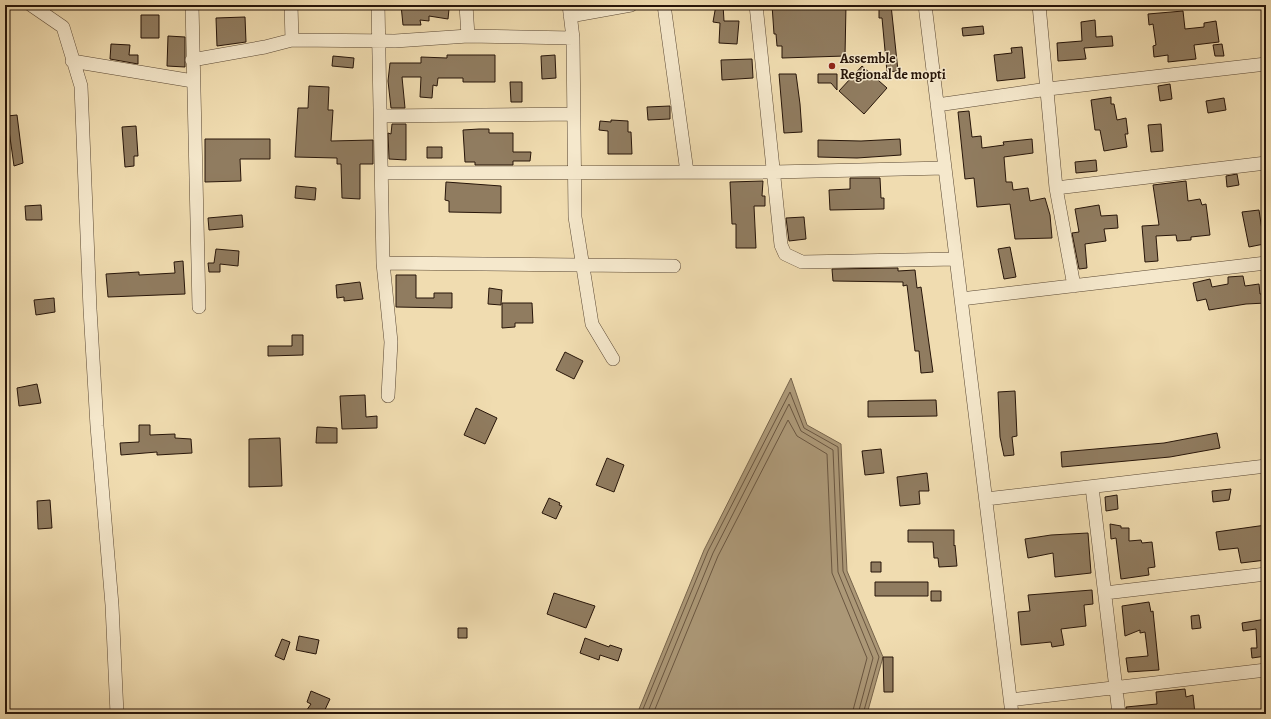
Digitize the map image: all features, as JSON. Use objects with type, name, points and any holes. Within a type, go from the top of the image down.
[{"type":"street","points":[[31,5],[63,28],[81,86],[91,317],[112,605],[117,714]]},
{"type":"street","points":[[192,5],[192,60],[199,306]]},
{"type":"street","points":[[291,5],[292,40]]},
{"type":"street","points":[[378,5],[382,116],[383,263],[392,342],[388,396]]},
{"type":"street","points":[[466,5],[468,36]]},
{"type":"street","points":[[613,359],[592,324],[584,265],[575,217],[573,38],[570,10],[631,5]]},
{"type":"street","points":[[664,5],[687,172]]},
{"type":"street","points":[[756,5],[781,245],[785,254],[802,262],[956,259]]},
{"type":"street","points":[[925,5],[1012,714]]},
{"type":"street","points":[[1039,5],[1056,188],[1074,286]]},
{"type":"street","points":[[192,60],[292,40],[395,41],[468,36],[573,38]]},
{"type":"street","points":[[72,61],[193,81]]},
{"type":"street","points":[[937,105],[1048,89],[1266,64]]},
{"type":"street","points":[[382,116],[574,114]]},
{"type":"street","points":[[1056,188],[1266,163]]},
{"type":"street","points":[[382,173],[774,172],[945,168]]},
{"type":"street","points":[[383,263],[674,266]]},
{"type":"street","points":[[961,299],[1266,263]]},
{"type":"street","points":[[986,499],[1266,466]]},
{"type":"street","points":[[1092,486],[1119,714]]},
{"type":"street","points":[[1105,593],[1266,574]]},
{"type":"street","points":[[1010,700],[1266,670]]},
{"type":"water","points":[[791,378],[807,425],[841,444],[847,571],[883,657],[867,714],[637,714],[704,550]]},
{"type":"building","points":[[401,5],[425,5],[449,9],[448,19],[429,16],[429,21],[420,20],[421,25],[403,25]]},
{"type":"building","points":[[716,5],[723,5],[724,21],[739,21],[737,44],[719,43],[720,23],[713,22]]},
{"type":"building","points":[[772,5],[846,5],[845,56],[782,58],[782,46],[777,46],[776,34],[774,34]]},
{"type":"building","points":[[879,5],[891,5],[898,71],[887,72],[882,18],[879,18]]},
{"type":"building","points":[[1183,11],[1185,29],[1204,27],[1204,23],[1216,21],[1219,42],[1194,45],[1196,59],[1168,62],[1168,55],[1154,57],[1153,46],[1156,45],[1153,24],[1149,25],[1148,14]]},
{"type":"building","points":[[141,15],[159,15],[159,38],[141,38]]},
{"type":"building","points":[[245,17],[246,42],[217,46],[216,18]]},
{"type":"building","points":[[1095,20],[1096,37],[1112,36],[1113,46],[1084,48],[1086,59],[1058,61],[1057,43],[1082,41],[1081,22]]},
{"type":"building","points":[[983,26],[984,34],[963,36],[962,28]]},
{"type":"building","points":[[168,36],[185,37],[185,67],[167,66]]},
{"type":"building","points":[[111,44],[130,45],[129,55],[138,55],[138,64],[110,59]]},
{"type":"building","points":[[1222,44],[1224,56],[1215,56],[1213,45]]},
{"type":"building","points":[[1022,47],[1025,78],[997,81],[994,55],[1012,53],[1011,48]]},
{"type":"building","points":[[447,55],[495,55],[495,82],[463,82],[463,78],[438,78],[437,86],[433,85],[432,98],[420,97],[421,77],[402,77],[405,108],[391,108],[388,81],[390,63],[421,63],[421,57],[447,58]]},
{"type":"building","points":[[555,55],[556,78],[542,79],[541,56]]},
{"type":"building","points":[[333,56],[354,58],[353,68],[332,66]]},
{"type":"building","points":[[752,59],[753,78],[722,80],[721,60]]},
{"type":"building","points":[[862,66],[887,88],[864,114],[839,91]]},
{"type":"building","points":[[779,74],[796,74],[802,132],[784,133]]},
{"type":"building","points":[[818,74],[837,74],[837,90],[831,83],[818,83]]},
{"type":"building","points":[[510,82],[522,82],[522,102],[511,102]]},
{"type":"building","points":[[1170,84],[1172,99],[1160,101],[1158,86]]},
{"type":"building","points":[[309,86],[329,87],[328,110],[333,110],[331,141],[373,140],[373,164],[360,164],[360,199],[342,198],[341,164],[337,164],[337,158],[295,157],[298,108],[308,108]]},
{"type":"building","points":[[1111,97],[1111,104],[1114,104],[1117,120],[1126,118],[1128,134],[1125,134],[1127,147],[1104,151],[1100,130],[1095,130],[1091,100]]},
{"type":"building","points":[[1224,98],[1226,110],[1208,113],[1206,101]]},
{"type":"building","points":[[670,106],[670,119],[648,120],[647,107]]},
{"type":"building","points":[[969,111],[972,137],[981,136],[982,148],[1004,145],[1003,142],[1032,139],[1033,153],[1004,157],[1006,182],[1012,182],[1013,190],[1028,188],[1030,201],[1045,198],[1050,215],[1052,238],[1015,239],[1010,204],[977,207],[974,178],[965,179],[958,112]]},
{"type":"building","points":[[17,115],[23,163],[14,166],[7,116]]},
{"type":"building","points":[[611,120],[628,121],[628,132],[631,132],[632,154],[608,154],[608,131],[599,130],[600,121],[611,122]]},
{"type":"building","points":[[392,124],[406,124],[406,160],[389,159],[388,133],[391,134]]},
{"type":"building","points":[[1161,124],[1163,151],[1151,152],[1148,125]]},
{"type":"building","points":[[136,126],[138,156],[134,156],[134,166],[125,167],[122,127]]},
{"type":"building","points":[[489,129],[489,133],[513,133],[513,152],[531,152],[530,161],[513,161],[513,165],[475,165],[475,162],[465,162],[463,130]]},
{"type":"building","points":[[205,139],[270,139],[270,159],[240,159],[241,181],[205,182]]},
{"type":"building","points":[[900,139],[901,155],[857,158],[818,157],[818,140],[861,141]]},
{"type":"building","points":[[427,147],[442,147],[442,158],[427,158]]},
{"type":"building","points":[[1096,160],[1097,171],[1076,173],[1075,162]]},
{"type":"building","points":[[1237,174],[1239,185],[1227,187],[1226,176]]},
{"type":"building","points":[[850,178],[880,178],[881,198],[884,198],[884,209],[830,210],[829,190],[850,189]]},
{"type":"building","points":[[763,181],[762,196],[765,196],[765,206],[754,206],[756,248],[736,248],[736,224],[732,224],[730,182]]},
{"type":"building","points":[[1186,181],[1188,201],[1200,199],[1202,205],[1206,204],[1210,235],[1191,237],[1191,240],[1177,241],[1176,235],[1156,236],[1158,261],[1145,262],[1142,226],[1159,225],[1153,185]]},
{"type":"building","points":[[446,182],[501,186],[501,213],[449,212],[449,201],[445,200]]},
{"type":"building","points":[[296,186],[316,188],[315,200],[295,198]]},
{"type":"building","points":[[41,205],[42,220],[26,220],[25,206]]},
{"type":"building","points":[[1099,205],[1101,216],[1117,215],[1118,228],[1104,229],[1106,241],[1085,244],[1087,268],[1079,269],[1072,233],[1079,232],[1075,209]]},
{"type":"building","points":[[1259,210],[1264,244],[1249,247],[1242,212]]},
{"type":"building","points":[[242,215],[243,227],[209,230],[208,218]]},
{"type":"building","points":[[804,217],[806,239],[789,241],[786,218]]},
{"type":"building","points":[[1010,247],[1016,277],[1004,279],[998,249]]},
{"type":"building","points":[[216,249],[239,251],[238,266],[220,264],[220,272],[209,272],[208,263],[214,263]]},
{"type":"building","points":[[183,261],[185,294],[108,297],[106,274],[139,272],[139,275],[175,273],[174,262]]},
{"type":"building","points":[[898,268],[898,271],[915,270],[917,288],[921,287],[933,372],[921,373],[919,351],[915,351],[907,285],[903,286],[903,282],[833,281],[832,269]]},
{"type":"building","points":[[396,275],[416,275],[416,298],[434,298],[434,293],[452,293],[452,308],[396,307]]},
{"type":"building","points":[[1243,276],[1245,286],[1259,284],[1260,294],[1266,294],[1266,303],[1246,304],[1209,310],[1206,299],[1197,301],[1193,283],[1210,279],[1212,287],[1228,284],[1228,277]]},
{"type":"building","points":[[360,282],[363,299],[344,301],[344,297],[337,298],[336,285]]},
{"type":"building","points":[[489,288],[502,290],[501,305],[488,304]]},
{"type":"building","points":[[54,298],[55,312],[36,315],[34,300]]},
{"type":"building","points":[[502,303],[532,303],[533,323],[515,323],[515,327],[502,328]]},
{"type":"building","points":[[292,335],[303,335],[303,355],[268,356],[268,346],[292,346]]},
{"type":"building","points":[[565,352],[583,361],[574,379],[556,370]]},
{"type":"building","points":[[37,384],[41,403],[19,406],[17,388]]},
{"type":"building","points":[[1015,391],[1017,436],[1012,437],[1014,455],[1004,456],[1000,437],[998,392]]},
{"type":"building","points":[[365,395],[366,417],[377,416],[377,428],[342,429],[340,396]]},
{"type":"building","points":[[936,400],[937,416],[868,417],[868,401]]},
{"type":"building","points":[[476,408],[497,418],[485,444],[464,435]]},
{"type":"building","points":[[139,425],[150,425],[150,435],[175,434],[175,438],[191,439],[192,453],[157,455],[157,452],[121,455],[120,443],[139,442]]},
{"type":"building","points":[[317,427],[337,428],[337,443],[316,443]]},
{"type":"building","points":[[1217,433],[1220,448],[1170,457],[1062,467],[1061,452],[1164,443]]},
{"type":"building","points":[[280,438],[282,486],[249,487],[249,439]]},
{"type":"building","points":[[881,449],[884,473],[865,475],[862,451]]},
{"type":"building","points":[[607,458],[624,465],[614,492],[596,485]]},
{"type":"building","points":[[927,473],[929,491],[919,491],[920,504],[900,506],[897,477]]},
{"type":"building","points":[[1231,489],[1229,500],[1213,502],[1212,491]]},
{"type":"building","points":[[1117,495],[1118,509],[1106,511],[1105,497]]},
{"type":"building","points":[[549,498],[560,503],[559,505],[562,506],[556,519],[542,513]]},
{"type":"building","points":[[50,500],[52,528],[38,529],[37,501]]},
{"type":"building","points":[[1110,524],[1121,526],[1121,528],[1129,528],[1129,541],[1141,540],[1142,543],[1152,542],[1155,567],[1148,568],[1149,575],[1121,579],[1116,538],[1111,539]]},
{"type":"building","points":[[1266,525],[1266,560],[1241,563],[1238,548],[1219,550],[1216,532]]},
{"type":"building","points":[[908,530],[954,530],[954,546],[955,545],[957,566],[939,567],[938,558],[934,558],[933,542],[908,542]]},
{"type":"building","points":[[1088,533],[1091,573],[1055,577],[1053,553],[1028,558],[1025,539],[1051,535]]},
{"type":"building","points":[[871,562],[881,562],[881,572],[871,572]]},
{"type":"building","points":[[875,582],[928,582],[928,596],[875,596]]},
{"type":"building","points":[[1092,590],[1093,604],[1084,605],[1086,626],[1061,629],[1064,645],[1052,647],[1051,642],[1021,645],[1018,612],[1030,611],[1028,595]]},
{"type":"building","points":[[931,591],[941,591],[941,601],[931,601]]},
{"type":"building","points":[[554,593],[595,606],[586,628],[547,614]]},
{"type":"building","points":[[1149,602],[1151,612],[1153,611],[1159,670],[1128,672],[1126,658],[1148,656],[1145,632],[1140,633],[1140,630],[1125,636],[1122,606]]},
{"type":"building","points":[[1199,615],[1201,628],[1192,629],[1191,616]]},
{"type":"building","points":[[1266,619],[1266,656],[1252,658],[1251,648],[1257,648],[1256,629],[1243,631],[1242,623]]},
{"type":"building","points":[[458,628],[467,628],[467,638],[458,638]]},
{"type":"building","points":[[299,636],[319,640],[316,654],[296,650]]},
{"type":"building","points":[[585,638],[609,647],[610,645],[622,649],[618,661],[600,655],[599,660],[580,653]]},
{"type":"building","points":[[282,639],[290,642],[284,660],[275,656]]},
{"type":"building","points":[[883,657],[893,657],[893,692],[884,692]]},
{"type":"building","points":[[1185,689],[1186,697],[1193,695],[1195,714],[1127,714],[1126,707],[1157,704],[1156,692]]},
{"type":"building","points":[[311,691],[330,699],[323,714],[304,714],[311,704],[307,702]]},
{"type":"place","name":"Assemble Regional de mopti","points":[[832,66]]}]
